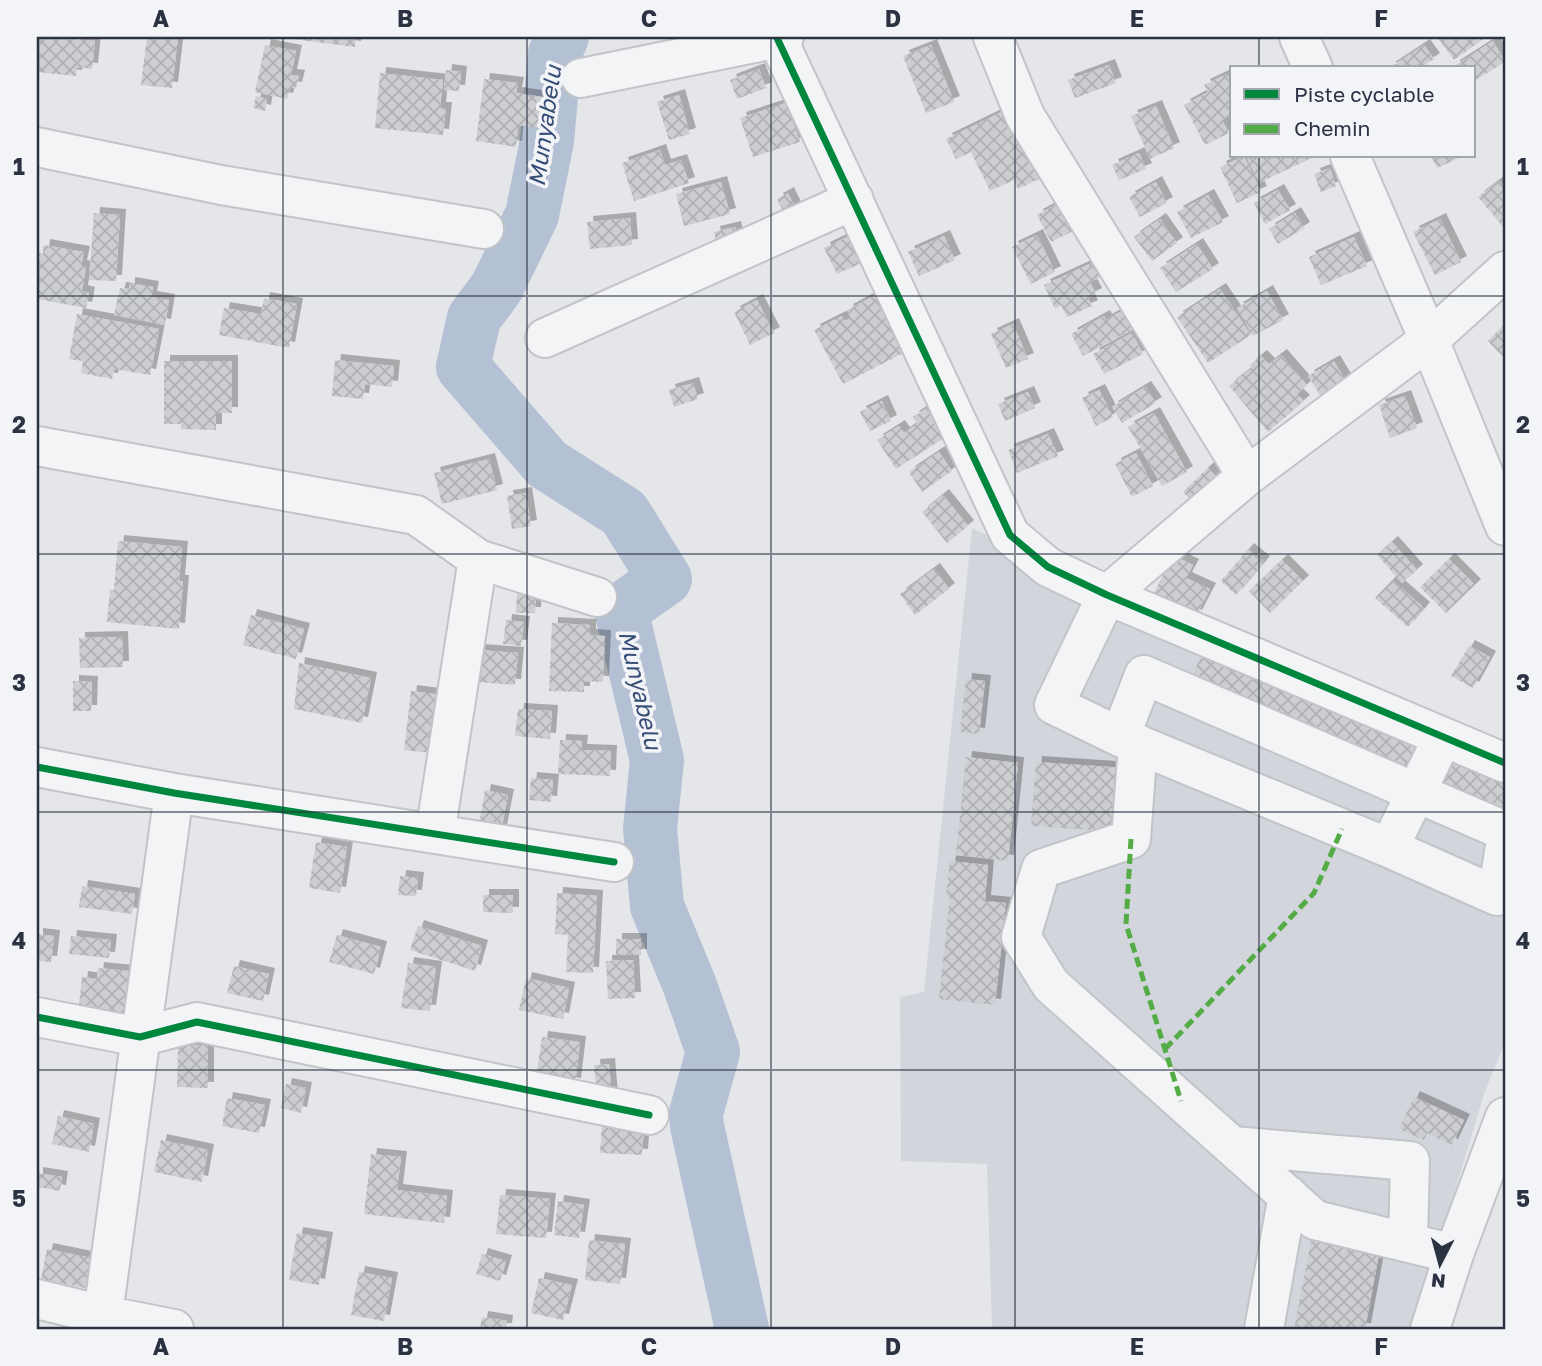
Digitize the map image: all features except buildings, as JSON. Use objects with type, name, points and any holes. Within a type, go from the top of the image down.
[{"type":"street","points":[[993,37],[1025,116],[1247,476]]},
{"type":"street","points":[[1299,37],[1312,66]]},
{"type":"street","points":[[581,78],[781,38],[853,200],[1010,535],[1048,567],[1107,595],[1505,764]]},
{"type":"street","points":[[37,147],[221,185],[484,229]]},
{"type":"street","points":[[1351,158],[1505,526]]},
{"type":"street","points":[[545,338],[853,200]]},
{"type":"street","points":[[1501,283],[1247,476],[1107,595],[1054,705],[1129,741],[1389,848],[1497,896],[1505,846]]},
{"type":"street","points":[[37,446],[416,515],[478,559],[597,597]]},
{"type":"street","points":[[435,834],[478,559]]},
{"type":"street","points":[[1454,1254],[1315,1220],[1051,985],[1021,937],[1041,869],[1131,839],[1129,741],[1144,675],[1505,831]]},
{"type":"street","points":[[1389,848],[1443,737]]},
{"type":"street","points":[[37,767],[174,793],[614,862]]},
{"type":"street","points":[[102,1322],[174,793]]},
{"type":"street","points":[[37,1017],[141,1037],[197,1022],[649,1115]]},
{"type":"street","points":[[1430,1329],[1454,1254],[1497,1163],[1505,1117]]},
{"type":"street","points":[[1232,1146],[1410,1161],[1408,1241]]},
{"type":"street","points":[[1264,1329],[1288,1195]]},
{"type":"street","points":[[37,1299],[102,1322],[174,1329]]},
{"type":"shaded area","points":[[972,528],[1505,776],[1505,1042],[1484,1094],[1414,1329],[992,1329],[987,1164],[901,1161],[900,997],[924,992]]},
{"type":"waterway","name":"Munyabelu","points":[[562,37],[555,53],[547,141],[532,215],[497,287],[474,318],[463,367],[547,464],[624,513],[665,579],[621,610],[657,760],[650,829],[657,906],[690,986],[713,1052],[696,1113],[697,1126],[742,1329]]},
{"type":"marked path","points":[[1165,1049],[1314,893],[1342,829]]},
{"type":"marked path","points":[[1131,839],[1126,924],[1181,1101]]},
{"type":"cycle path","points":[[777,38],[1010,535],[1048,567],[1107,595],[1505,763]]},
{"type":"cycle path","points":[[37,767],[174,793],[614,862]]},
{"type":"cycle path","points":[[37,1017],[140,1037],[197,1022],[649,1115]]}]
